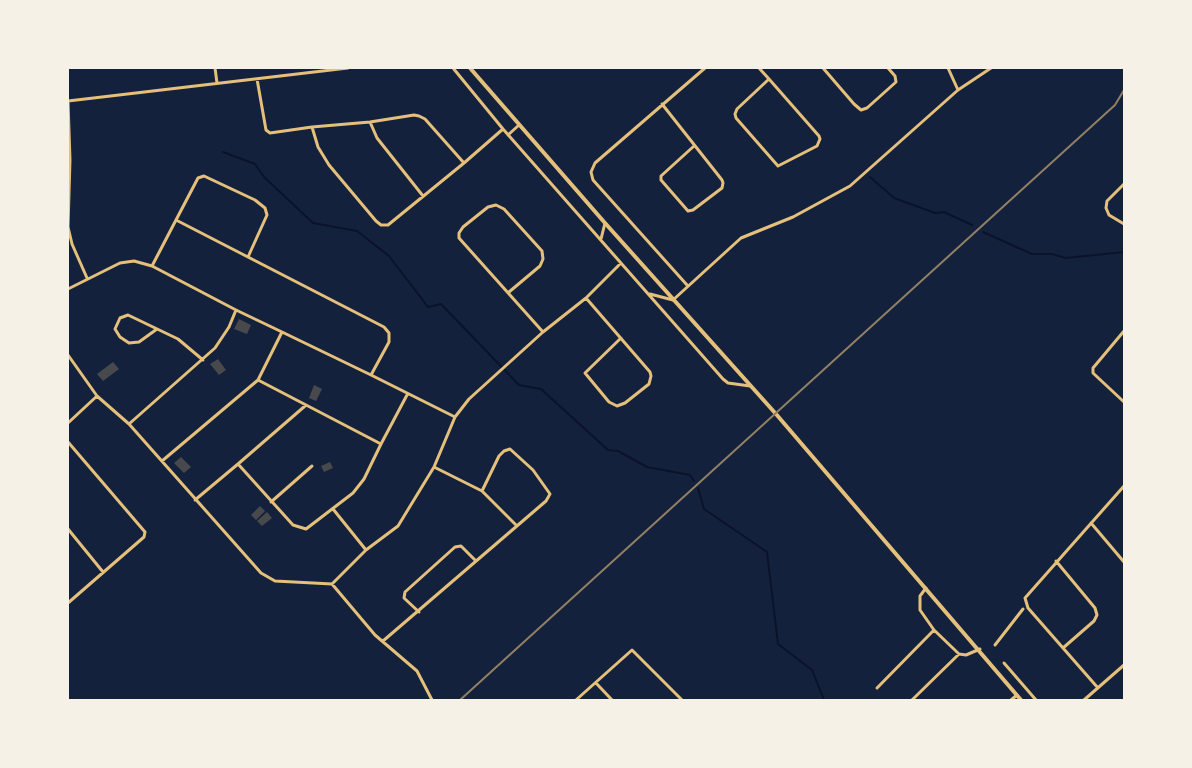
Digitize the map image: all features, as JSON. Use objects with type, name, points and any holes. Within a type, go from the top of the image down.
[{"type":"street","points":[[215,68],[216,83]]},
{"type":"street","points":[[88,278],[72,244],[68,227],[70,160],[68,101],[348,68]]},
{"type":"street","points":[[453,68],[508,134],[723,380],[750,386]]},
{"type":"street","points":[[470,68],[604,224],[750,386],[926,587],[1021,700]]},
{"type":"street","points":[[688,285],[593,180],[591,172],[595,163],[705,68]]},
{"type":"street","points":[[759,68],[769,79],[820,139],[817,146],[778,166],[736,118],[735,114],[737,109],[769,79]]},
{"type":"street","points":[[823,68],[854,104],[862,110],[867,108],[896,82],[896,76],[888,68]]},
{"type":"street","points":[[948,68],[958,90]]},
{"type":"street","points":[[673,300],[741,238],[793,217],[850,186],[958,90],[991,68]]},
{"type":"street","points":[[257,79],[266,130],[270,133],[414,115],[425,119],[464,163]]},
{"type":"street","points":[[662,104],[723,184],[722,188],[701,205],[688,211],[661,180],[661,176],[694,146]]},
{"type":"street","points":[[370,122],[377,138],[423,196]]},
{"type":"street","points":[[508,134],[519,125]]},
{"type":"street","points":[[312,128],[318,147],[329,165],[381,225],[388,225],[464,163],[503,128]]},
{"type":"street","points":[[152,266],[198,178],[204,176],[255,200],[265,208],[267,215],[248,257]]},
{"type":"street","points":[[1124,184],[1108,202],[1106,208],[1109,215],[1124,224]]},
{"type":"street","points":[[509,292],[540,266],[543,259],[542,251],[504,209],[496,205],[488,207],[463,227],[459,232],[459,238],[543,332]]},
{"type":"street","points":[[176,220],[384,327],[389,333],[390,342],[371,375]]},
{"type":"street","points":[[601,240],[604,224]]},
{"type":"street","points":[[68,288],[120,263],[134,261],[152,266],[236,310],[455,417]]},
{"type":"street","points":[[332,584],[366,550],[398,526],[434,467],[455,417],[470,399],[543,332],[586,298],[621,263]]},
{"type":"street","points":[[649,294],[673,300]]},
{"type":"street","points":[[586,298],[621,338],[650,372],[652,379],[625,403],[617,406],[609,402],[585,373],[621,338]]},
{"type":"street","points":[[129,424],[215,348],[229,327],[236,310]]},
{"type":"street","points":[[157,329],[139,342],[129,343],[120,337],[115,329],[120,318],[128,315],[178,339],[203,360]]},
{"type":"street","points":[[1124,331],[1092,368],[1093,373],[1124,402]]},
{"type":"street","points":[[162,461],[258,380],[282,332]]},
{"type":"street","points":[[68,355],[98,396],[129,424],[261,573],[275,581],[332,584],[374,635],[416,671],[432,700]]},
{"type":"street","points":[[258,380],[381,444]]},
{"type":"street","points":[[238,464],[271,502],[299,529],[306,529],[313,526],[353,493],[364,479],[407,394]]},
{"type":"street","points":[[68,423],[98,396]]},
{"type":"street","points":[[195,500],[305,406]]},
{"type":"street","points":[[68,442],[145,532],[144,537],[68,603]]},
{"type":"street","points":[[383,642],[420,612],[516,525],[546,501],[550,494],[534,470],[510,449],[504,450],[482,491]]},
{"type":"street","points":[[271,502],[312,466]]},
{"type":"street","points":[[434,467],[482,491],[516,525]]},
{"type":"street","points":[[1098,688],[1025,602],[1027,595],[1124,486]]},
{"type":"street","points":[[332,509],[366,550]]},
{"type":"street","points":[[1091,523],[1124,562]]},
{"type":"street","points":[[68,529],[103,572]]},
{"type":"street","points":[[420,612],[404,598],[405,592],[455,547],[461,546],[476,561]]},
{"type":"street","points":[[1056,562],[1095,608],[1097,615],[1094,621],[1063,648]]},
{"type":"street","points":[[926,587],[920,596],[920,610],[934,630],[959,654],[966,655],[980,650]]},
{"type":"street","points":[[995,644],[1023,609]]},
{"type":"street","points":[[877,688],[934,630]]},
{"type":"street","points":[[576,700],[632,650],[682,700]]},
{"type":"street","points":[[912,700],[959,654]]},
{"type":"street","points":[[1004,663],[1036,700]]},
{"type":"street","points":[[1084,700],[1124,665]]},
{"type":"street","points":[[596,683],[612,700]]},
{"type":"street","points":[[1011,700],[1017,695]]},
{"type":"building","points":[[239,319],[251,325],[247,334],[234,329]]},
{"type":"building","points":[[218,359],[226,370],[219,375],[210,364]]},
{"type":"building","points":[[113,362],[119,369],[103,381],[97,374]]},
{"type":"building","points":[[314,385],[322,389],[316,401],[309,398]]},
{"type":"building","points":[[181,457],[191,467],[184,473],[174,463]]},
{"type":"building","points":[[330,462],[333,468],[324,472],[321,466]]},
{"type":"building","points":[[260,506],[265,511],[256,520],[251,515]]},
{"type":"building","points":[[267,512],[272,518],[262,526],[257,521]]},
{"type":"waterway","points":[[223,152],[255,164],[264,177],[313,223],[357,231],[389,256],[428,307],[441,304],[519,385],[541,389],[608,450],[618,451],[647,467],[690,475],[694,481]]},
{"type":"waterway","points":[[870,177],[894,198],[935,213],[944,212],[972,225]]},
{"type":"waterway","points":[[983,232],[1032,254],[1051,254],[1066,258],[1124,252]]},
{"type":"waterway","points":[[698,488],[704,509],[767,552],[778,644],[812,670],[824,700]]},
{"type":"railway","points":[[460,700],[1115,105],[1124,90]]}]
